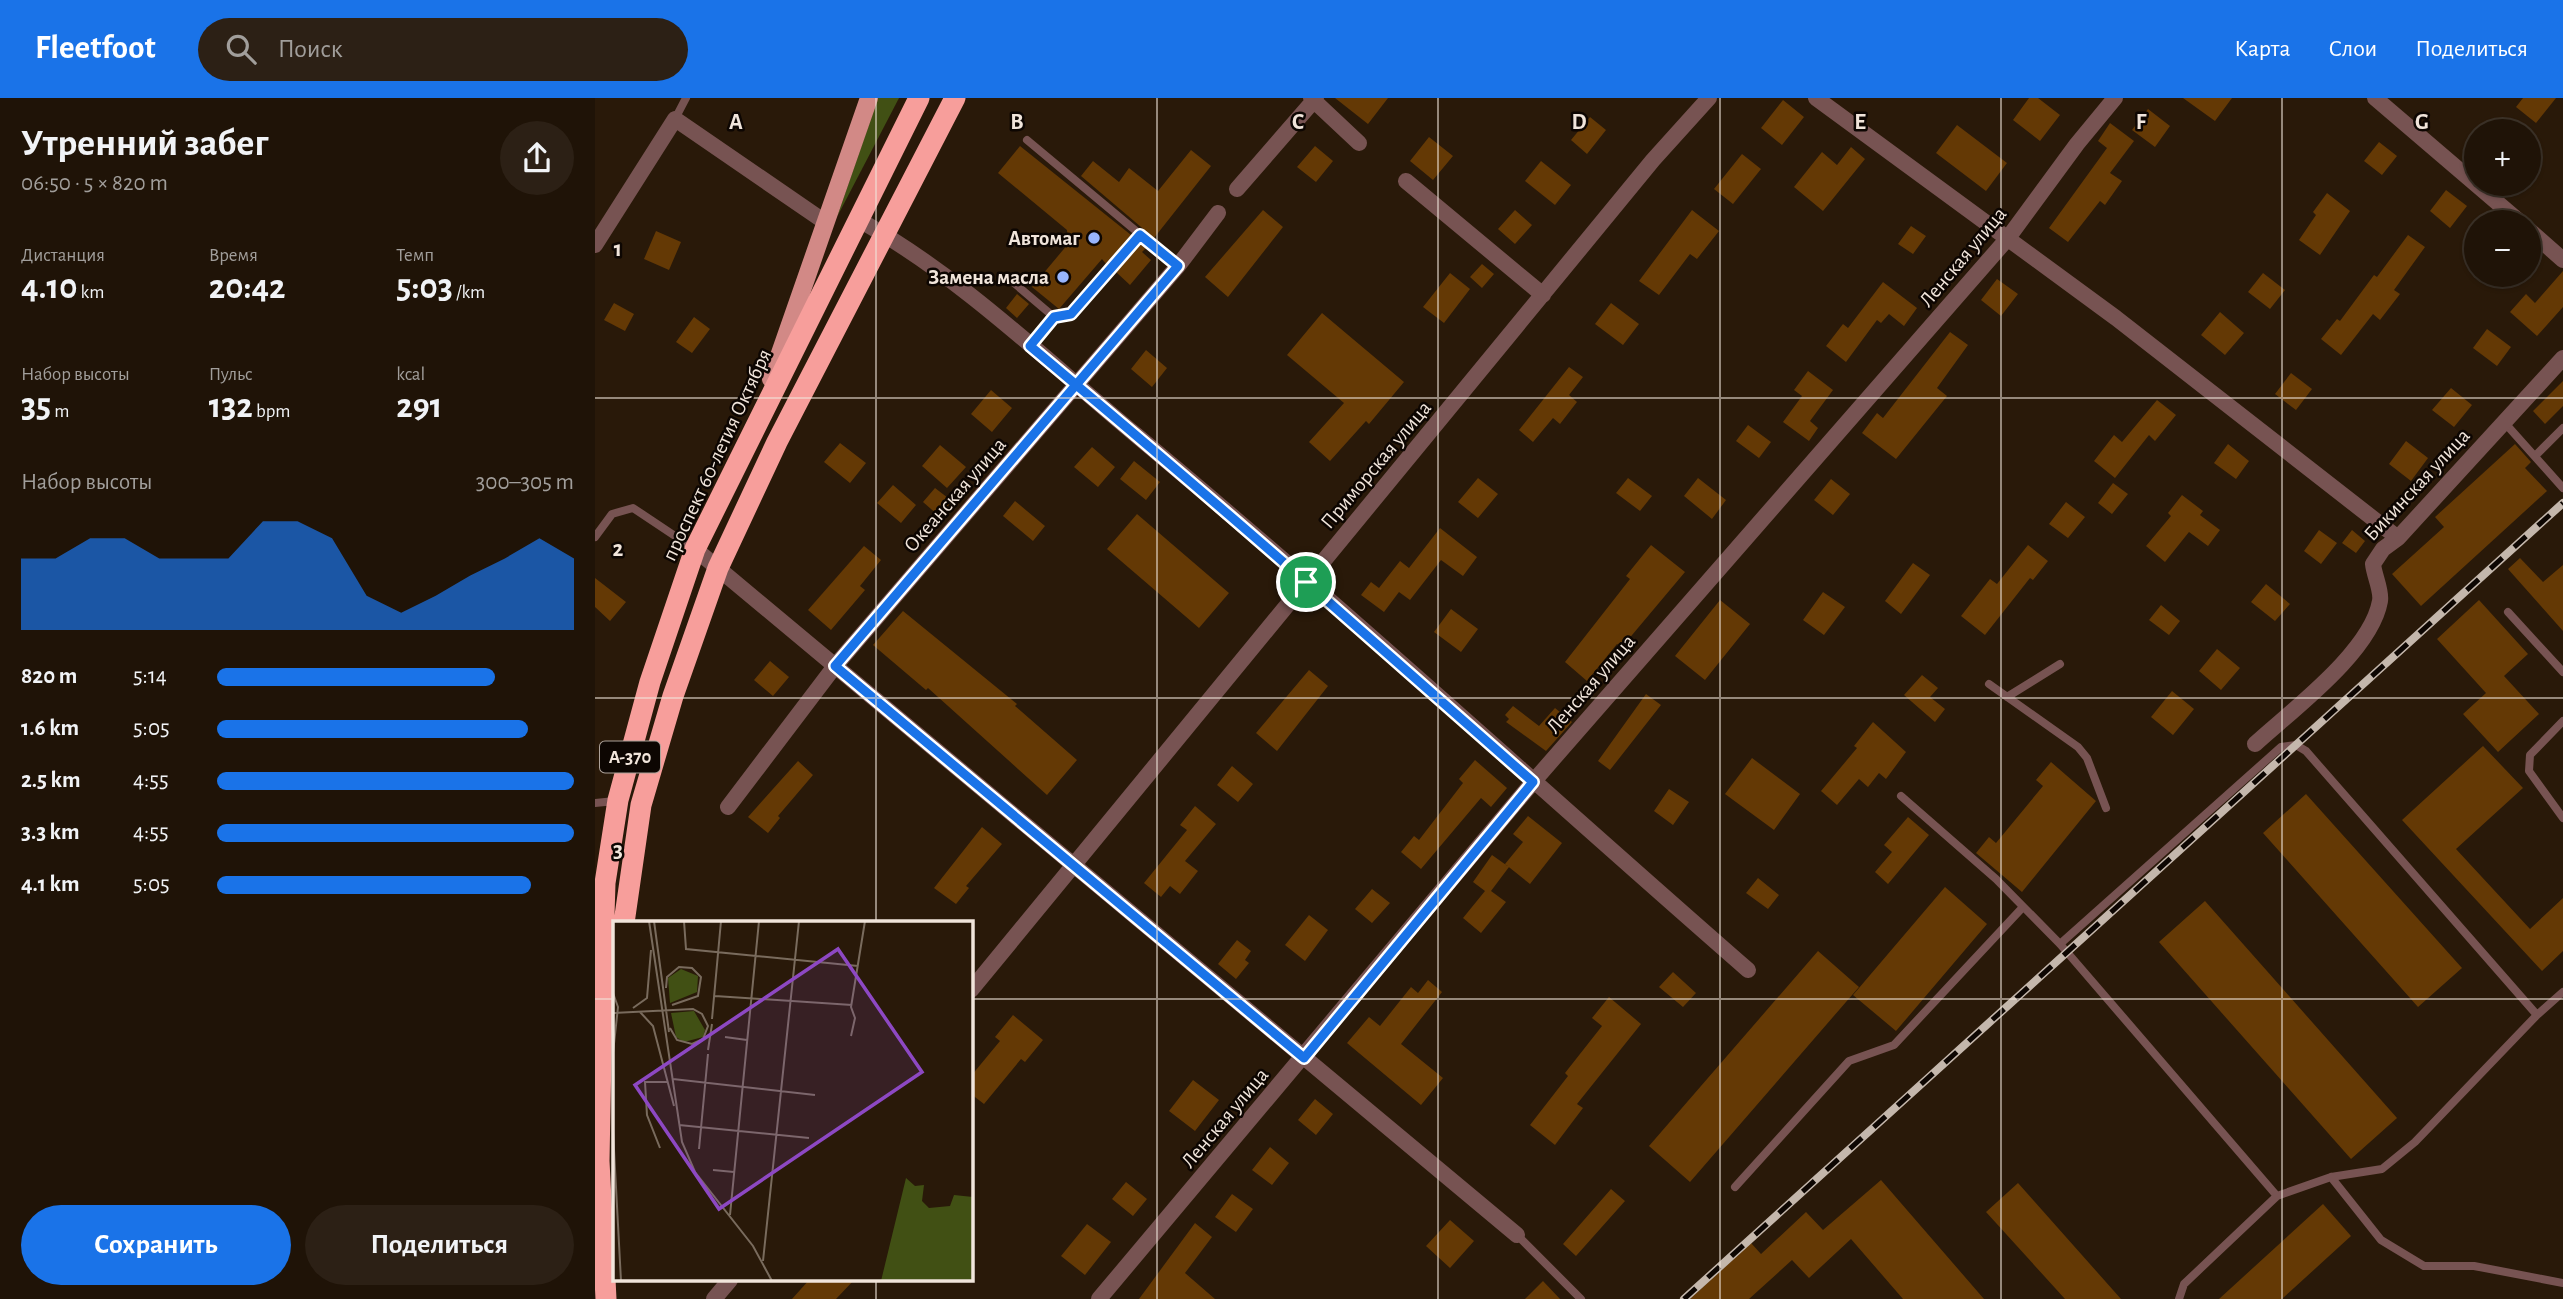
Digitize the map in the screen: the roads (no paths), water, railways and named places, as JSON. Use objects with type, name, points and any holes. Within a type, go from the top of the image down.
[{"type":"highway","name":"проспект 60-летия Октября","points":[[606,1299],[601,1246],[598,1060],[600,891],[618,800],[650,682],[695,549],[919,98]]},
{"type":"highway","name":"А-370","points":[[624,921],[641,805],[673,696],[718,568],[777,442],[955,98]]},
{"type":"highway","name":"проспект 60-летия Октября","points":[[599,1110],[613,1006]]},
{"type":"main road","points":[[753,431],[869,98]]},
{"type":"street","name":"Приморская улица","points":[[973,988],[1653,160],[1709,98]]},
{"type":"street","points":[[1816,98],[2008,238],[2398,538]]},
{"type":"street","name":"Ленская улица","points":[[1099,1299],[1533,782],[2008,238],[2077,144],[2115,98]]},
{"type":"street","points":[[2375,98],[2505,210]]},
{"type":"street","points":[[1237,189],[1313,99],[1359,143]]},
{"type":"street","points":[[595,245],[675,119],[825,222]]},
{"type":"street","points":[[1406,181],[1543,295]]},
{"type":"street","name":"Океанская улица","points":[[728,807],[835,666],[1077,386],[1178,266],[1218,213]]},
{"type":"street","points":[[859,220],[885,235],[1030,346],[1306,582],[1748,970]]},
{"type":"street","points":[[2541,241],[2563,260]]},
{"type":"street","name":"Бикинская улица","points":[[2255,744],[2349,657],[2375,616],[2381,598],[2373,564],[2383,548],[2398,538],[2563,358]]},
{"type":"street","points":[[695,549],[1517,1235]]},
{"type":"street","points":[[714,1299],[728,1282]]},
{"type":"lane","points":[[675,119],[686,98]]},
{"type":"lane","points":[[1027,140],[1178,266]]},
{"type":"lane","points":[[1030,346],[1054,317],[1071,314],[1140,235]]},
{"type":"lane","points":[[1007,277],[1054,317]]},
{"type":"lane","points":[[2504,422],[2563,488]]},
{"type":"lane","points":[[2536,455],[2563,428]]},
{"type":"lane","points":[[595,537],[612,514],[633,508],[695,549]]},
{"type":"lane","points":[[2508,612],[2563,672]]},
{"type":"lane","points":[[2007,697],[2060,664]]},
{"type":"lane","points":[[1989,684],[2078,747],[2087,758],[2106,808]]},
{"type":"lane","points":[[2563,721],[2530,755],[2529,771],[2563,818]]},
{"type":"lane","points":[[2060,944],[2281,747],[2296,746],[2306,751],[2537,1014]]},
{"type":"lane","points":[[1901,796],[1996,879],[2060,944],[2277,1196]]},
{"type":"lane","points":[[595,803],[618,800]]},
{"type":"lane","points":[[1735,1187],[1849,1061],[1894,1045],[2023,907]]},
{"type":"lane","points":[[2179,1299],[2185,1284],[2277,1196],[2332,1177],[2382,1168],[2415,1142],[2537,1014],[2563,992]]},
{"type":"lane","points":[[2332,1177],[2381,1240],[2424,1266],[2474,1266],[2563,1283]]},
{"type":"lane","points":[[1517,1235],[1581,1299]]},
{"type":"railway","points":[[1684,1299],[2563,503]]},
{"type":"place","name":"Автомаг","points":[[1094,238]]},
{"type":"place","name":"Замена масла","points":[[1063,277]]}]
